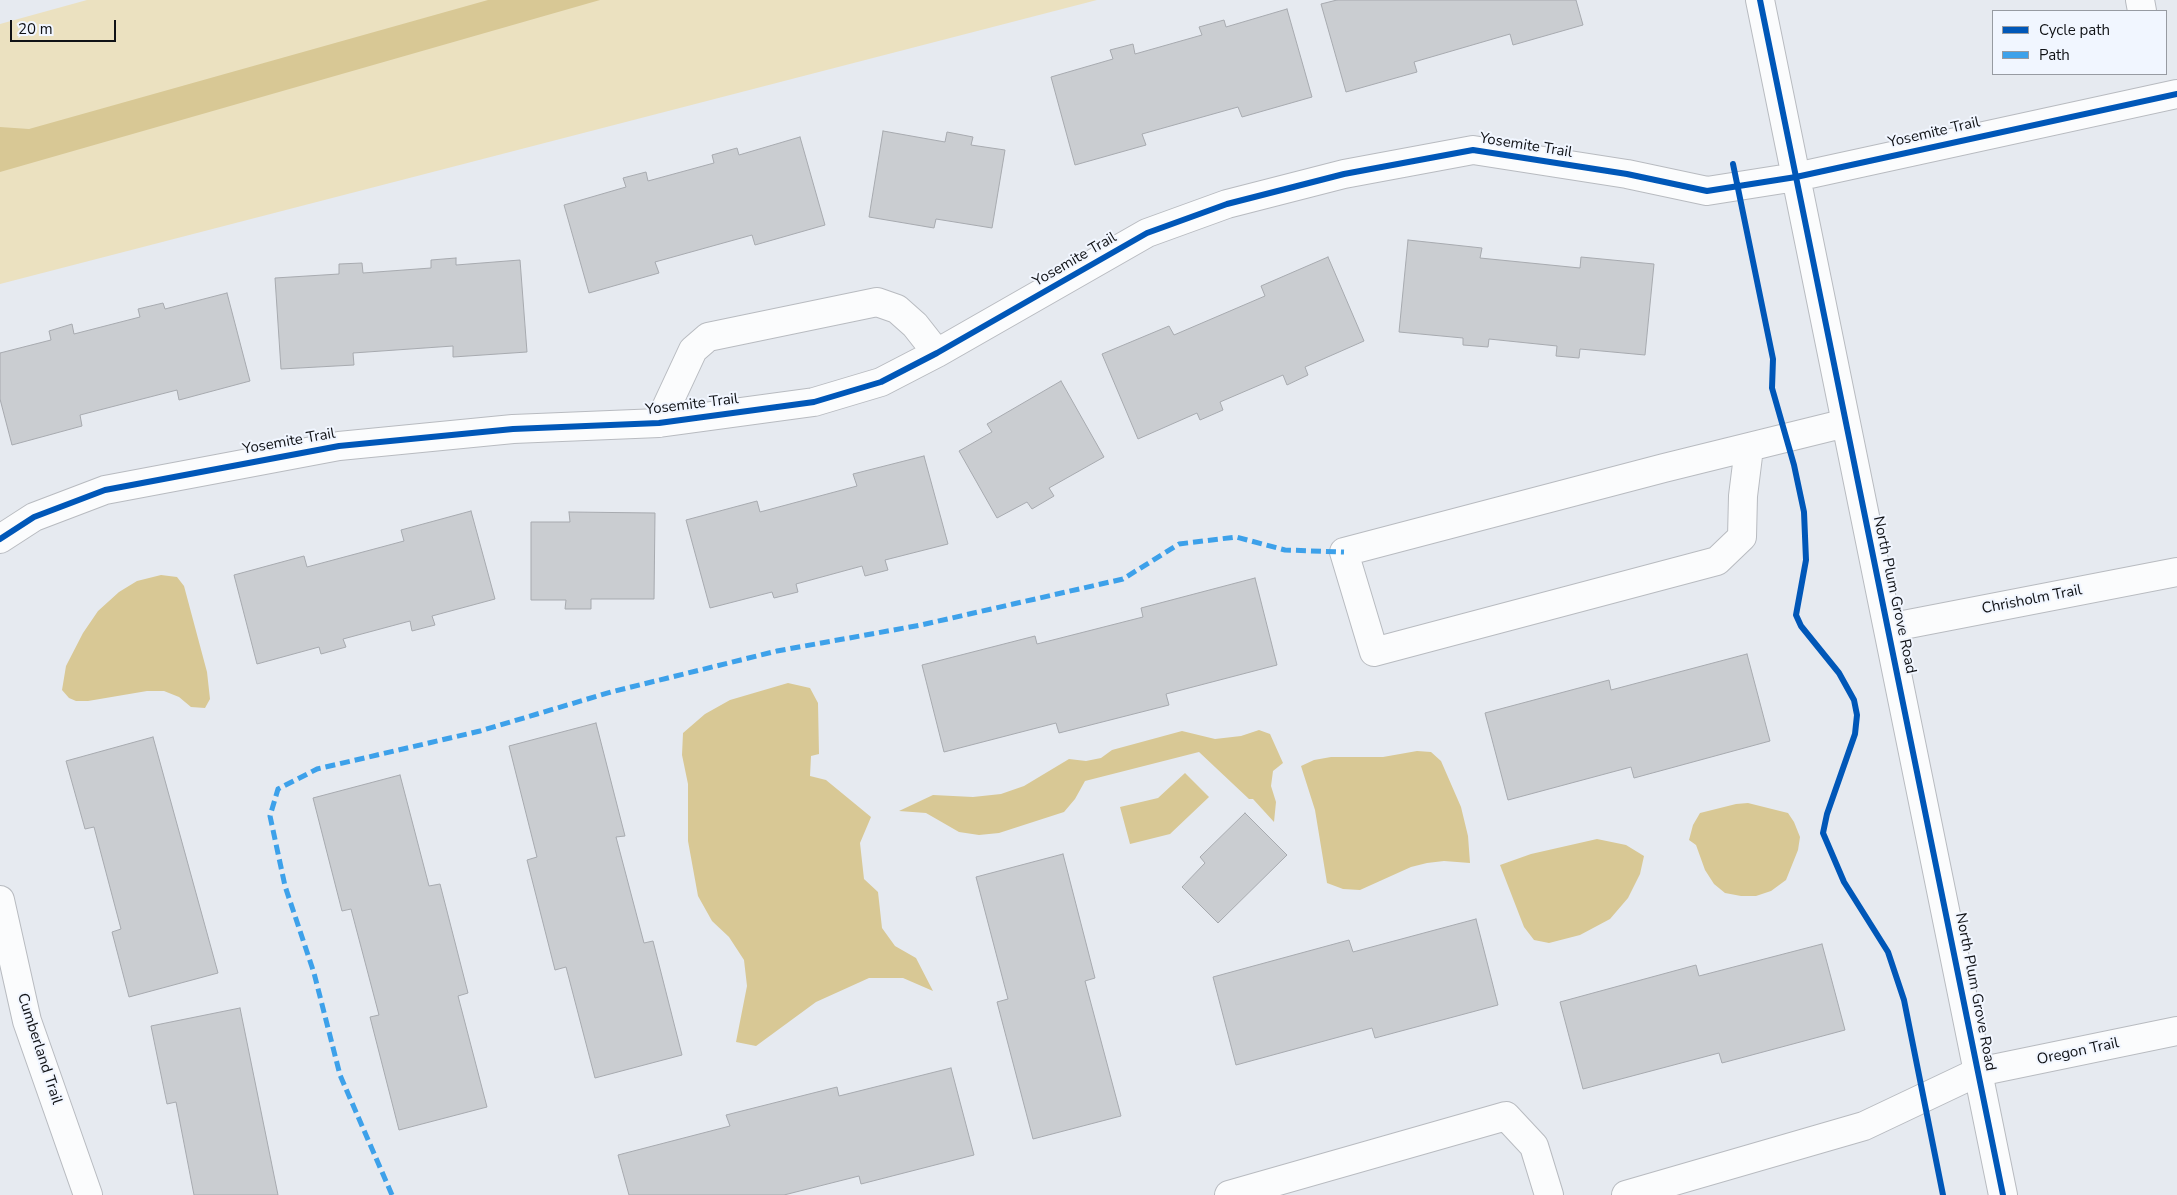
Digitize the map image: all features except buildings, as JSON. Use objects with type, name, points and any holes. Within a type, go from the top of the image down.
[{"type":"street","name":"North Plum Grove Road","points":[[1760,0],[2003,1195]]},
{"type":"street","name":"Yosemite Trail","points":[[0,539],[34,517],[105,490],[330,447],[513,429],[659,423],[814,402],[881,382],[937,353],[1147,233],[1227,204],[1344,174],[1473,150],[1627,174],[1707,191],[1796,177],[2164,88]]},
{"type":"street","name":"Yosemite Trail","points":[[659,423],[692,350],[708,337],[877,302],[896,309],[914,325],[937,353]]},
{"type":"street","points":[[1748,448],[1743,496],[1742,537],[1717,561],[1374,652],[1344,552],[1748,448],[1846,423]]},
{"type":"street","name":"Chrisholm Trail","points":[[1888,628],[2177,572]]},
{"type":"street","name":"Cumberland Trail","points":[[0,900],[27,1021],[88,1195]]},
{"type":"street","name":"Oregon Trail","points":[[1626,1195],[1864,1126],[1978,1072],[2177,1031]]},
{"type":"street","points":[[1229,1195],[1506,1116],[1534,1146],[1549,1195]]},
{"type":"shaded area","points":[[87,0],[1097,0],[0,284],[0,24]]},
{"type":"shaded area","points":[[488,0],[600,0],[0,172],[0,127],[29,129]]},
{"type":"shaded area","points":[[161,575],[177,577],[184,586],[207,672],[210,699],[205,708],[191,707],[179,697],[164,691],[147,691],[88,701],[76,701],[69,698],[62,690],[66,666],[83,633],[98,611],[119,592],[137,581]]},
{"type":"shaded area","points":[[788,683],[810,688],[818,703],[819,754],[811,756],[810,776],[826,780],[871,817],[860,843],[864,879],[878,892],[882,928],[895,946],[916,958],[933,991],[903,978],[869,978],[816,1002],[756,1046],[736,1042],[747,986],[744,960],[729,937],[712,921],[698,896],[688,841],[688,784],[682,755],[683,733],[705,714],[730,700]]},
{"type":"shaded area","points":[[1259,730],[1270,734],[1283,763],[1273,771],[1271,786],[1276,802],[1274,822],[1253,799],[1249,799],[1199,752],[1085,781],[1075,799],[1064,812],[999,833],[979,835],[959,832],[926,813],[899,811],[933,795],[973,797],[1001,794],[1024,786],[1069,759],[1086,761],[1101,758],[1112,750],[1182,731],[1215,739],[1241,736]]},
{"type":"shaded area","points":[[1417,751],[1431,752],[1441,761],[1461,807],[1468,836],[1470,863],[1444,861],[1427,863],[1411,867],[1360,890],[1343,889],[1327,883],[1315,810],[1301,766],[1314,760],[1331,757],[1383,757]]},
{"type":"shaded area","points":[[1185,773],[1209,797],[1170,834],[1130,844],[1120,807],[1158,798]]},
{"type":"shaded area","points":[[1748,803],[1788,813],[1800,837],[1798,850],[1786,880],[1771,891],[1756,896],[1725,893],[1714,884],[1705,870],[1696,845],[1689,840],[1693,825],[1700,813]]},
{"type":"shaded area","points":[[1597,839],[1626,845],[1644,856],[1640,874],[1628,898],[1610,919],[1580,935],[1549,943],[1534,940],[1524,927],[1500,865],[1531,854]]},
{"type":"marked path","points":[[392,1195],[340,1075],[314,973],[285,886],[270,816],[278,789],[317,769],[480,731],[611,692],[777,651],[921,625],[1123,579],[1179,544],[1236,537],[1285,550],[1344,552]]},
{"type":"cycle path","points":[[1760,0],[2003,1195]]},
{"type":"cycle path","points":[[0,539],[34,517],[105,490],[339,446],[513,429],[659,423],[814,402],[881,382],[937,353],[1147,233],[1227,204],[1344,174],[1473,150],[1627,174],[1707,191],[1796,177],[2177,94]]},
{"type":"cycle path","points":[[1733,164],[1773,359],[1772,388],[1794,465],[1804,512],[1806,560],[1796,615],[1801,626],[1839,673],[1854,700],[1857,715],[1855,734],[1827,814],[1823,833],[1844,882],[1888,952],[1904,1000],[1943,1195]]}]
